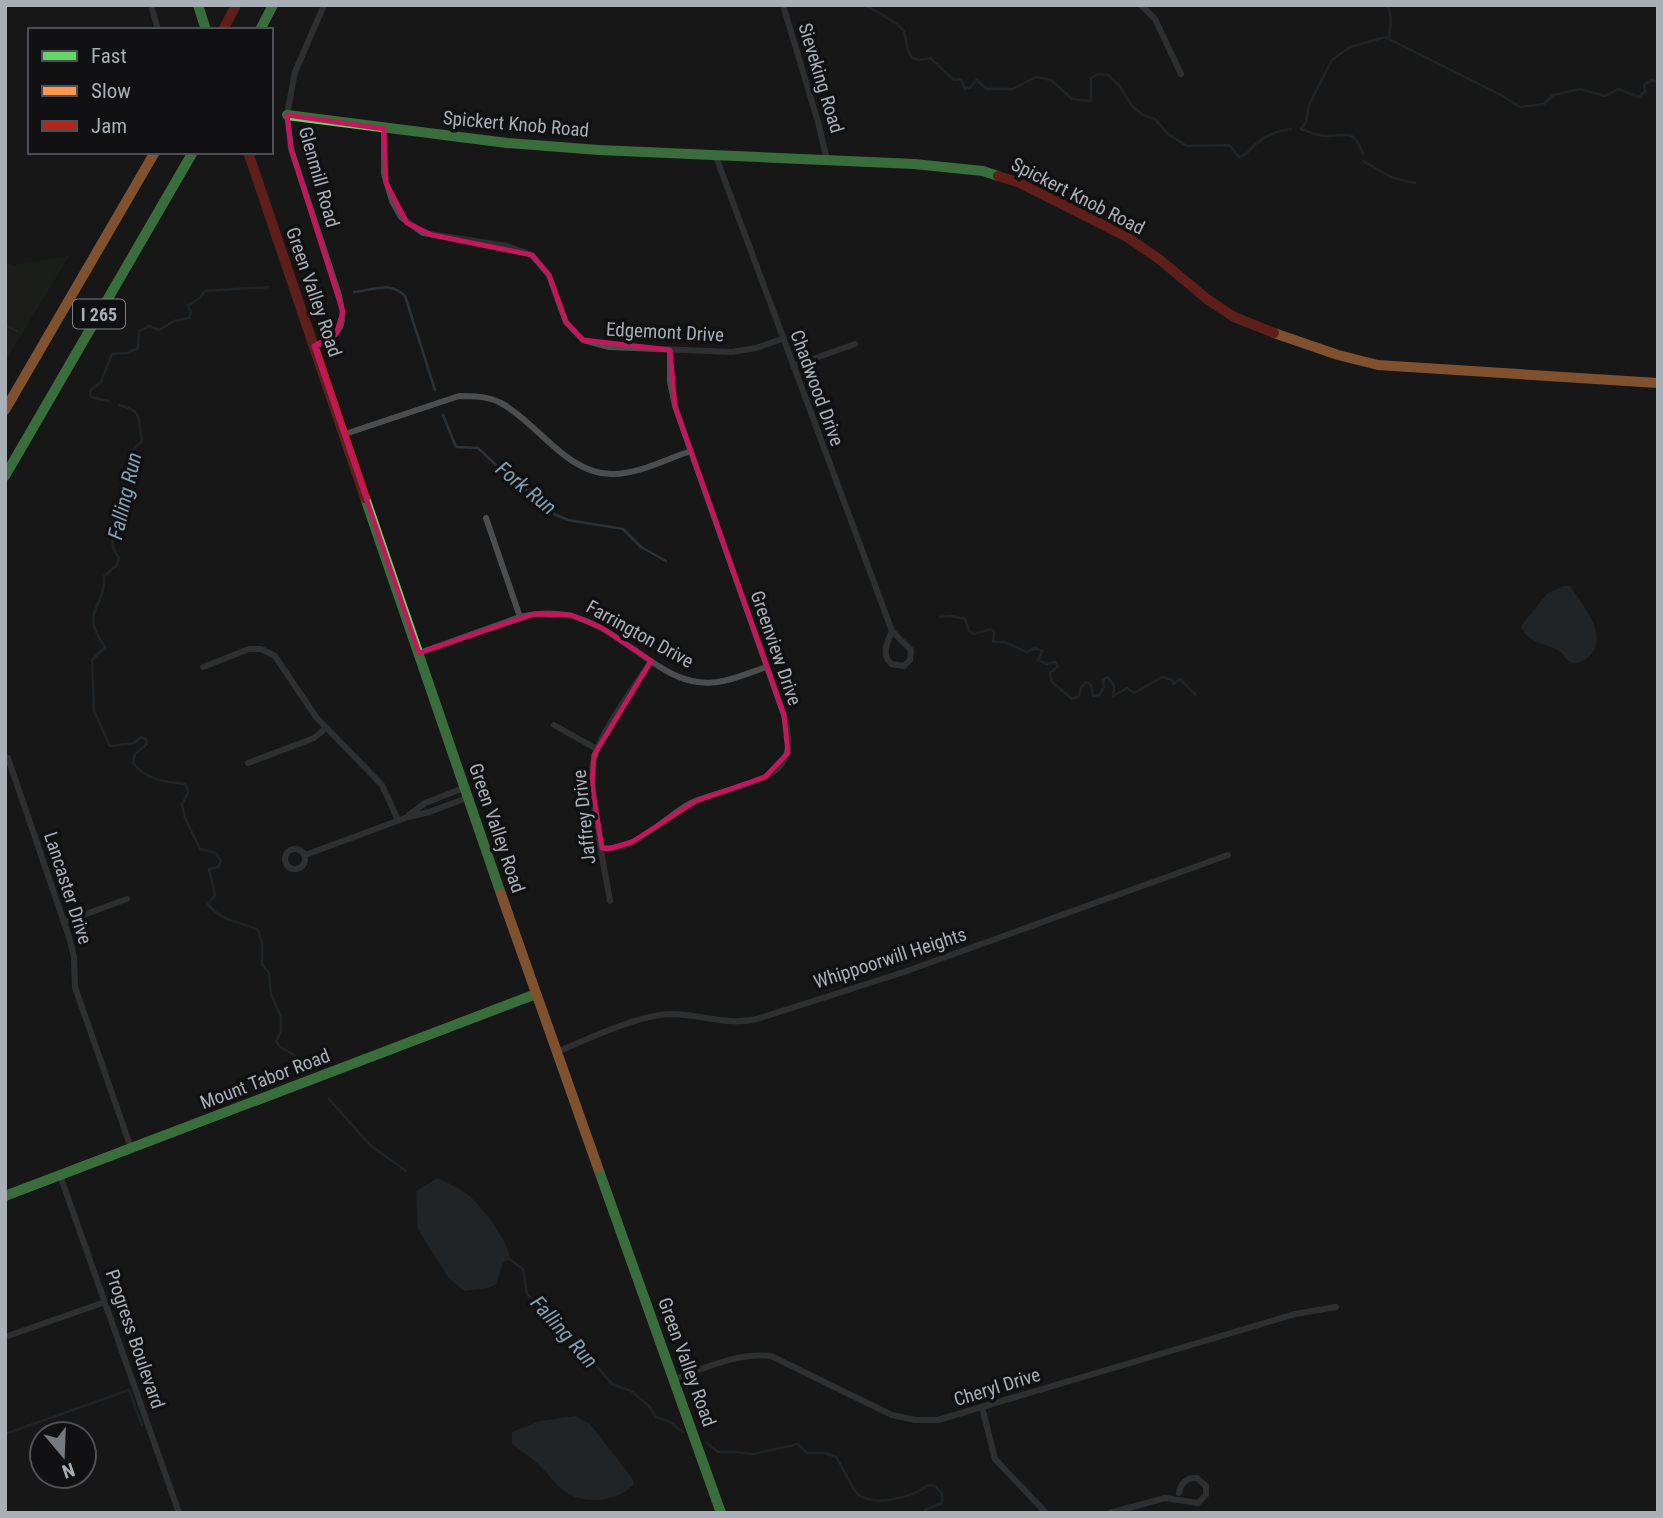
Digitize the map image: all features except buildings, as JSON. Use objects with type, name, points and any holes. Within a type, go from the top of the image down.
[{"type":"main road","points":[[198,5],[205,28]]},
{"type":"main road","points":[[224,28],[236,5]]},
{"type":"main road","points":[[261,28],[272,5]]},
{"type":"main road","name":"Spickert Knob Road","points":[[287,115],[384,129],[533,145],[956,167],[983,171],[1020,183],[1127,237],[1159,258],[1207,299],[1234,317],[1270,332],[1364,362],[1658,383]]},
{"type":"main road","name":"I 265","points":[[5,410],[154,154]]},
{"type":"main road","name":"I 265","points":[[5,476],[192,154]]},
{"type":"main road","name":"Green Valley Road","points":[[249,154],[466,793],[721,1513]]},
{"type":"main road","name":"Mount Tabor Road","points":[[5,1196],[536,994]]},
{"type":"street","points":[[151,5],[157,28]]},
{"type":"street","name":"Glenmill Road","points":[[314,346],[329,341],[336,334],[343,321],[343,312],[291,149],[287,115],[295,72],[324,5]]},
{"type":"street","name":"Sieveking Road","points":[[783,5],[827,160]]},
{"type":"street","points":[[1141,5],[1155,19],[1181,74]]},
{"type":"street","name":"Edgemont Drive","points":[[384,129],[382,158],[386,183],[396,209],[407,223],[432,235],[507,246],[532,255],[549,275],[566,322],[583,340],[609,347],[732,352],[756,348],[782,339]]},
{"type":"street","name":"Chadwood Drive","points":[[715,154],[892,631],[911,650],[910,660],[904,666],[891,664],[885,657],[892,631]]},
{"type":"street","points":[[793,366],[855,344]]},
{"type":"street","name":"Greenview Drive","points":[[602,848],[613,848],[632,842],[685,806],[765,777],[779,768],[788,753],[789,734],[671,389],[670,350]]},
{"type":"street","points":[[345,434],[459,396],[477,396],[502,403],[573,461],[590,471],[608,474],[626,472],[691,451]]},
{"type":"street","points":[[486,518],[520,617]]},
{"type":"street","name":"Farrington Drive","points":[[419,653],[520,617],[547,613],[581,618],[602,628],[675,676],[701,683],[724,682],[767,667]]},
{"type":"street","points":[[203,667],[249,649],[269,652],[326,728],[377,778],[386,790],[398,820]]},
{"type":"street","name":"Jaffrey Drive","points":[[610,901],[592,785],[592,764],[597,749],[650,661]]},
{"type":"street","points":[[554,725],[597,749]]},
{"type":"street","points":[[248,763],[314,738],[326,728]]},
{"type":"street","name":"Lancaster Drive","points":[[8,758],[64,922],[74,957],[75,987],[131,1148]]},
{"type":"street","points":[[305,855],[408,817],[425,803],[466,793]]},
{"type":"street","name":"Whippoorwill Heights","points":[[557,1052],[657,1015],[681,1015],[732,1023],[757,1019],[904,972],[1228,855]]},
{"type":"street","points":[[64,922],[127,899]]},
{"type":"street","name":"Progress Boulevard","points":[[60,1175],[179,1513]]},
{"type":"street","points":[[5,1338],[105,1302]]},
{"type":"street","name":"Cheryl Drive","points":[[674,1379],[740,1356],[771,1356],[892,1415],[915,1420],[938,1420],[1295,1314],[1336,1307]]},
{"type":"street","points":[[982,1408],[995,1459],[1046,1513]]},
{"type":"street","points":[[1110,1513],[1165,1498],[1198,1503],[1206,1495],[1206,1486],[1201,1480],[1188,1478],[1180,1487],[1179,1493]]},
{"type":"highlighted area","points":[[287,115],[384,129],[386,183],[407,223],[432,235],[532,255],[549,275],[566,322],[583,340],[670,350],[675,406],[784,715],[788,753],[765,777],[696,801],[632,842],[608,849],[602,848],[592,785],[594,755],[651,661],[602,628],[571,615],[534,614],[419,653],[314,346],[336,334],[343,312],[291,149]]},
{"type":"shaded area","points":[[69,256],[5,361],[5,262],[14,265]]},
{"type":"shaded area","points":[[1570,586],[1587,611],[1596,631],[1594,650],[1587,658],[1577,663],[1569,661],[1556,649],[1533,640],[1521,626],[1548,593]]},
{"type":"shaded area","points":[[438,1178],[474,1200],[505,1243],[510,1259],[503,1263],[496,1284],[488,1288],[464,1291],[448,1277],[418,1229],[416,1191]]},
{"type":"shaded area","points":[[575,1416],[590,1424],[632,1478],[634,1484],[628,1490],[612,1498],[594,1500],[569,1494],[538,1464],[512,1444],[512,1432],[540,1421]]},
{"type":"waterway","points":[[835,5],[848,5]]},
{"type":"waterway","points":[[863,5],[902,29],[912,58],[930,58],[954,80],[961,79],[965,89],[971,87],[976,80],[987,89],[1013,89],[1036,77],[1051,80],[1072,99],[1091,101],[1091,78],[1098,74],[1108,75],[1119,85],[1132,106],[1143,115],[1155,119],[1168,134],[1187,146],[1229,145],[1239,157],[1269,135],[1291,129]]},
{"type":"waterway","points":[[1388,5],[1391,19],[1389,38]]},
{"type":"waterway","points":[[1363,154],[1354,137],[1322,136],[1301,129],[1306,122],[1309,105],[1332,60],[1350,47],[1385,37],[1520,107],[1544,104],[1553,95],[1580,89],[1605,96],[1618,89],[1639,97],[1645,91],[1644,85],[1652,80],[1658,82]]},
{"type":"waterway","points":[[1363,161],[1391,177],[1415,183]]},
{"type":"waterway","name":"Fork Run","points":[[108,401],[91,397],[90,391],[101,382],[112,354],[127,353],[138,348],[139,331],[149,326],[159,330],[174,321],[189,318],[191,313],[188,305],[200,298],[205,291],[268,287]]},
{"type":"waterway","name":"Fork Run","points":[[354,292],[388,288],[405,296],[435,390]]},
{"type":"waterway","name":"Falling Run","points":[[5,325],[17,331]]},
{"type":"waterway","name":"Falling Run","points":[[119,405],[136,413],[142,441],[132,453],[134,468],[126,488],[129,495],[124,504],[119,506],[119,521],[112,530],[113,548],[119,558],[116,566],[104,576],[104,587],[93,617],[97,634],[105,647],[92,660],[94,711],[110,746],[134,743],[141,737],[146,739],[147,744],[135,754],[133,763],[138,769],[156,779],[186,784],[188,793],[182,804],[185,818],[200,849],[216,853],[221,861],[218,867],[209,869],[215,895],[208,904],[219,915],[258,930],[262,943],[262,964],[269,973],[271,994],[281,1017],[281,1032],[276,1041],[280,1047],[296,1056]]},
{"type":"waterway","name":"Fork Run","points":[[443,415],[456,447],[478,448],[554,514],[568,520],[623,529],[641,547],[666,561]]},
{"type":"waterway","name":"Fork Run","points":[[940,617],[965,619],[969,631],[974,634],[991,629],[994,632],[993,642],[1005,642],[1026,652],[1035,648],[1042,651],[1038,660],[1047,664],[1055,662],[1058,666],[1050,673],[1052,682],[1072,699],[1079,696],[1081,687],[1087,682],[1091,685],[1093,696],[1099,695],[1104,687],[1103,680],[1108,677],[1114,686],[1113,696],[1127,688],[1134,693],[1162,677],[1172,680],[1174,684],[1180,679],[1196,695]]},
{"type":"waterway","name":"Falling Run","points":[[329,1099],[370,1145],[406,1171]]},
{"type":"waterway","name":"Falling Run","points":[[508,1258],[523,1269],[527,1294],[576,1342],[612,1384],[631,1391],[649,1406],[656,1417],[670,1422],[683,1432]]},
{"type":"waterway","points":[[5,1434],[129,1390],[142,1425]]},
{"type":"waterway","name":"Falling Run","points":[[707,1443],[718,1452],[754,1454],[798,1444],[807,1453],[825,1453],[836,1457],[853,1488],[867,1499],[895,1499],[928,1485],[935,1486],[942,1494],[942,1503],[925,1510],[926,1513]]},
{"type":"traffic: fast","points":[[198,5],[205,28]]},
{"type":"traffic: fast","points":[[261,28],[273,5]]},
{"type":"traffic: fast","points":[[287,115],[507,143],[599,150],[914,164],[983,171],[998,176]]},
{"type":"traffic: fast","points":[[5,476],[192,154]]},
{"type":"traffic: fast","points":[[365,498],[501,894]]},
{"type":"traffic: fast","points":[[5,1196],[536,994]]},
{"type":"traffic: fast","points":[[598,1168],[721,1513]]},
{"type":"traffic: slow","points":[[5,410],[154,154]]},
{"type":"traffic: slow","points":[[1274,333],[1338,355],[1378,365],[1658,383]]},
{"type":"traffic: slow","points":[[501,894],[598,1168]]},
{"type":"traffic: jam","points":[[224,28],[236,5]]},
{"type":"traffic: jam","points":[[249,154],[365,498]]},
{"type":"traffic: jam","points":[[998,176],[1020,183],[1127,237],[1234,317],[1274,333]]}]
